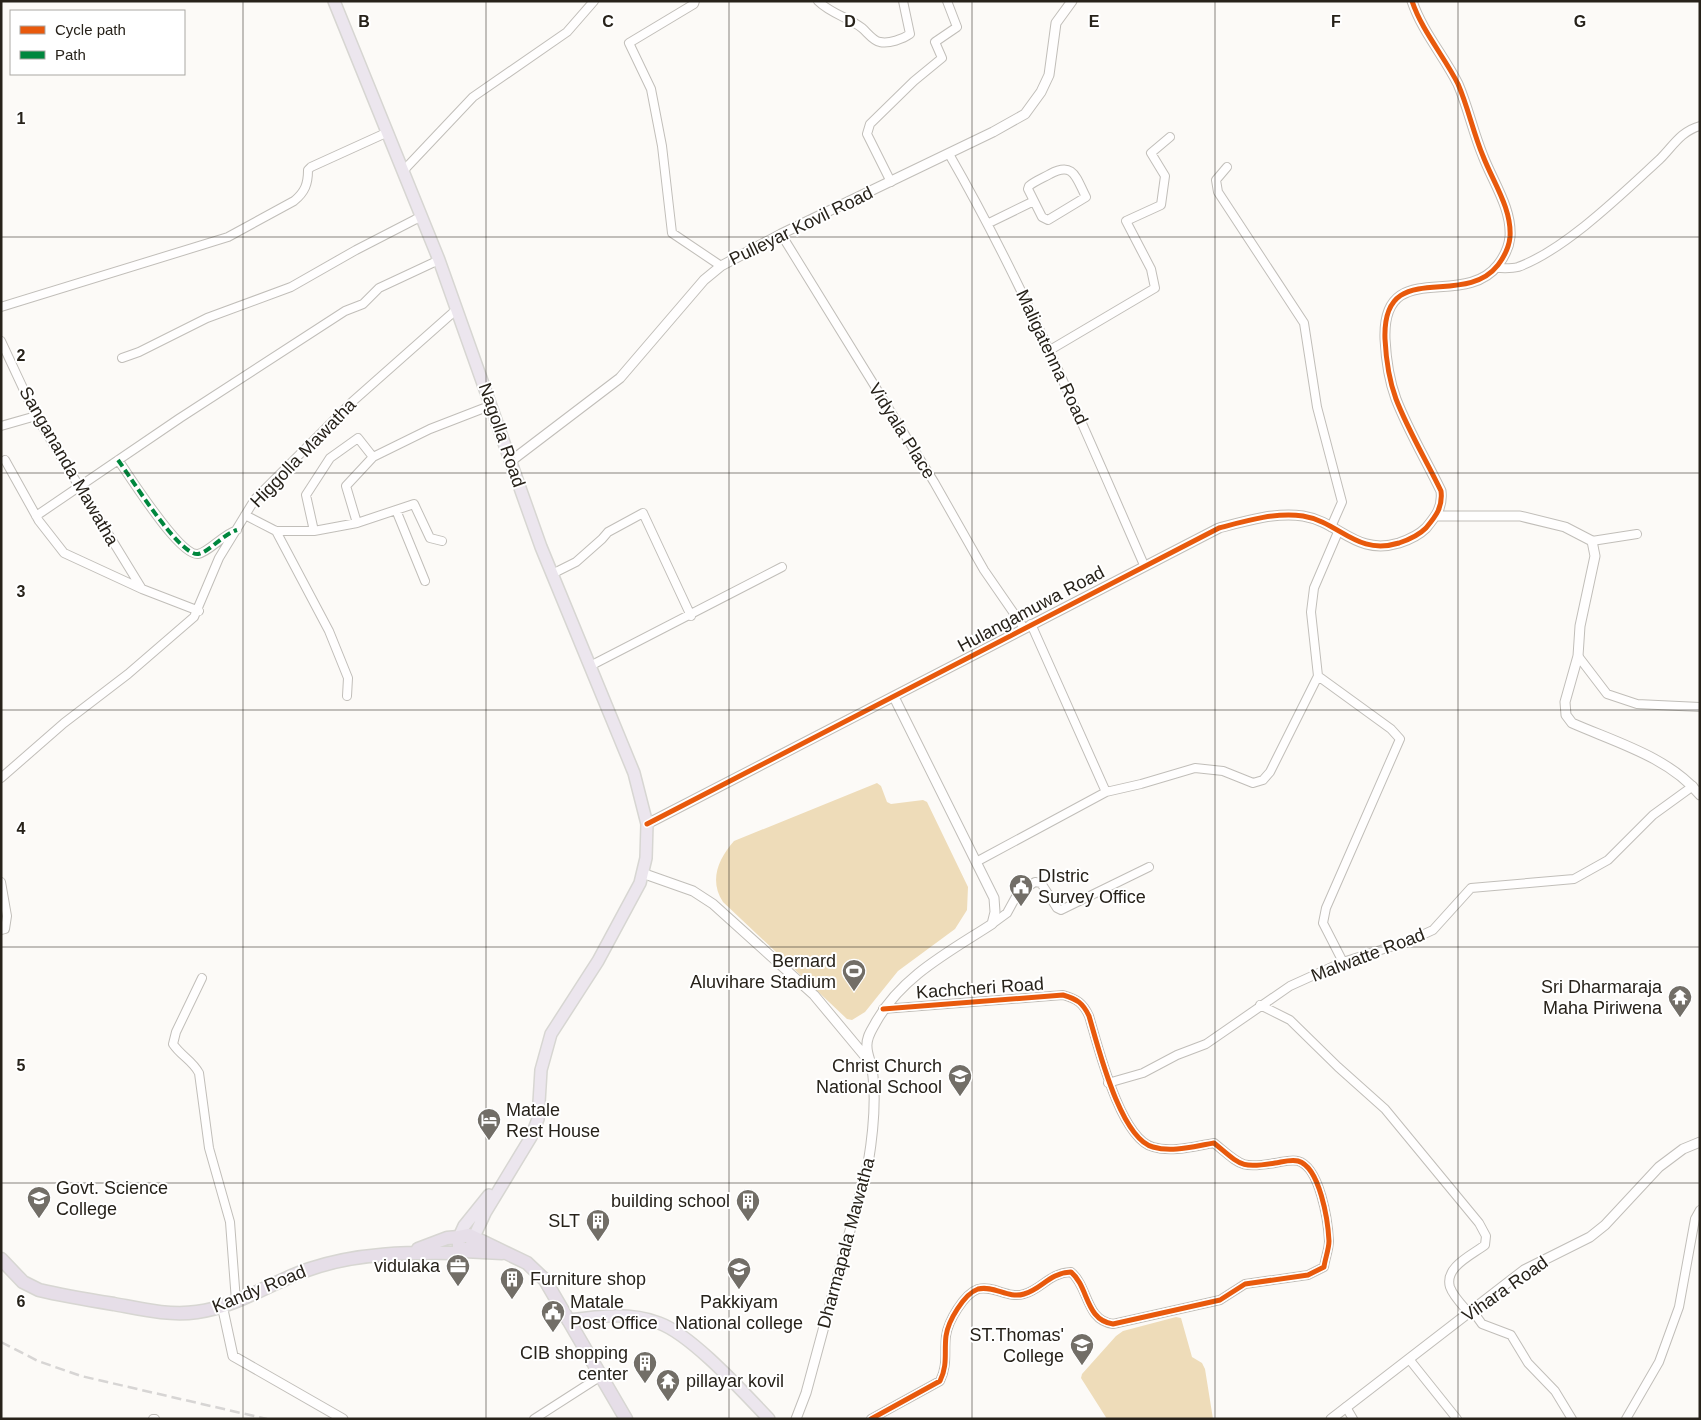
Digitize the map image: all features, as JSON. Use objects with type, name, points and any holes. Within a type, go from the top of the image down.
[{"type":"highway","points":[[469,1235],[473,1239],[471,1247],[464,1251],[458,1245],[459,1237],[469,1235]]},
{"type":"highway","name":"Kandy Road","points":[[409,1254],[447,1238],[459,1237]]},
{"type":"highway","name":"Kandy Road","points":[[473,1239],[479,1239],[502,1253],[527,1264],[540,1274],[626,1419]]},
{"type":"highway","name":"Kandy Road","points":[[1,1259],[22,1282],[32,1288],[168,1313],[196,1312],[222,1305],[291,1276],[330,1263],[409,1254],[458,1253],[464,1251],[502,1253]]},
{"type":"main road","name":"Nagolla Road","points":[[334,1],[404,170],[458,309],[552,574],[634,773],[647,824],[647,844],[642,873],[620,924],[551,1034],[541,1070],[538,1119],[509,1173]]},
{"type":"main road","points":[[459,1237],[467,1222],[509,1173]]},
{"type":"main road","points":[[473,1239],[485,1212],[509,1173]]},
{"type":"main road","points":[[568,1320],[605,1315],[632,1317],[659,1323],[671,1328],[719,1369],[769,1419]]},
{"type":"street","points":[[404,170],[473,97],[567,32],[594,1]]},
{"type":"street","points":[[695,1],[694,4],[629,43],[651,89],[662,146],[672,233],[721,266]]},
{"type":"street","points":[[818,1],[827,11],[861,26],[878,42],[882,42],[903,38],[910,34],[903,1]]},
{"type":"street","points":[[891,182],[867,134],[870,124],[914,81],[942,58],[935,42],[958,27],[947,1]]},
{"type":"street","name":"Pulleyar Kovil Road","points":[[511,460],[620,378],[704,280],[721,266],[781,234],[949,154],[1025,114],[1041,92],[1049,75],[1056,23],[1072,1]]},
{"type":"street","points":[[1412,1],[1458,84],[1482,156],[1510,220],[1510,239],[1504,257],[1486,278],[1466,285],[1430,286],[1407,292],[1398,297],[1389,307],[1385,320],[1386,360],[1396,398],[1441,491],[1442,500],[1436,516],[1520,516],[1565,527],[1592,541],[1637,534]]},
{"type":"street","points":[[1495,268],[1517,267],[1556,248],[1625,191],[1670,149],[1678,136],[1690,128],[1700,126]]},
{"type":"street","points":[[1,307],[228,237],[294,201],[303,193],[308,182],[308,170],[311,167],[333,155],[388,132]]},
{"type":"street","points":[[1050,350],[1155,288],[1151,269],[1126,222],[1161,205],[1165,176],[1151,153],[1170,137]]},
{"type":"street","name":"Maligatenna Road","points":[[949,154],[989,223],[1050,350],[1144,565]]},
{"type":"street","points":[[976,862],[1106,792],[1195,768],[1223,771],[1253,783],[1263,780],[1270,772],[1318,676],[1311,612],[1314,588],[1335,530],[1342,502],[1317,407],[1304,323],[1218,192],[1216,180],[1226,167]]},
{"type":"street","points":[[1066,168],[1070,170],[1086,197],[1048,220],[1042,217],[1034,202],[1028,189],[1032,184],[1066,168]]},
{"type":"street","points":[[989,223],[1034,202]]},
{"type":"street","points":[[122,358],[139,352],[207,318],[291,287],[356,250],[422,216]]},
{"type":"street","name":"Vidyala Place","points":[[781,234],[934,482],[984,570],[1028,626],[1106,792]]},
{"type":"street","points":[[36,516],[78,486],[345,311],[363,304],[379,288],[439,260]]},
{"type":"street","name":"Higgolla Mawatha","points":[[1,778],[64,723],[128,674],[199,611],[219,558],[255,499],[352,402],[458,309]]},
{"type":"street","name":"Sangananda Mawatha","points":[[1,341],[36,416],[142,589]]},
{"type":"street","points":[[357,523],[346,486],[373,456],[430,429],[492,405]]},
{"type":"street","points":[[1,426],[36,416]]},
{"type":"street","points":[[314,532],[306,495],[330,458],[358,438],[373,456]]},
{"type":"street","points":[[5,460],[36,516],[64,553],[142,589],[199,611]]},
{"type":"street","points":[[118,460],[168,531],[187,551],[193,554],[203,552],[226,533],[237,530]]},
{"type":"street","points":[[245,515],[276,530],[314,532],[357,523],[414,504],[430,538],[442,541]]},
{"type":"street","points":[[396,510],[425,581]]},
{"type":"street","points":[[552,574],[576,562],[608,532],[643,513],[691,616]]},
{"type":"street","name":"Hulangamuwa Road","points":[[647,824],[894,698],[1144,565],[1219,528],[1254,518],[1300,516],[1313,518],[1365,545],[1389,546],[1423,531],[1436,516]]},
{"type":"street","points":[[276,530],[329,631],[348,678],[347,696]]},
{"type":"street","points":[[1592,541],[1595,556],[1580,626],[1578,656],[1564,702],[1566,715],[1572,723],[1662,763],[1693,786],[1700,795]]},
{"type":"street","points":[[590,666],[691,616],[782,567]]},
{"type":"street","points":[[1578,656],[1587,671],[1607,694],[1637,704],[1700,707]]},
{"type":"street","points":[[1318,676],[1391,728],[1400,739],[1326,908],[1324,924],[1343,962]]},
{"type":"street","points":[[894,698],[994,898],[996,912],[992,924]]},
{"type":"street","name":"Malwatte Road","points":[[1108,1083],[1142,1073],[1177,1055],[1206,1044],[1290,986],[1343,962],[1409,941],[1432,930],[1471,888],[1574,879],[1608,860],[1653,815],[1693,786]]},
{"type":"street","points":[[992,924],[1007,913],[1018,893],[1035,882],[1041,883],[1057,908],[1061,910],[1149,867]]},
{"type":"street","points":[[642,873],[693,891],[714,904],[814,995],[870,1063]]},
{"type":"street","points":[[1,882],[8,916],[5,929],[1,930]]},
{"type":"street","name":"Dharmapala Mawatha","points":[[796,1419],[806,1393],[868,1164],[874,1128],[870,1063],[867,1046],[868,1036],[883,1009],[924,967],[992,924]]},
{"type":"street","points":[[202,978],[176,1032],[173,1044],[179,1054],[193,1062],[199,1073],[209,1148],[230,1222],[236,1300]]},
{"type":"street","name":"Kachcheri Road","points":[[870,1419],[940,1380],[946,1369],[946,1335],[949,1325],[966,1298],[976,1290],[988,1288],[1017,1295],[1025,1294],[1058,1272],[1071,1272],[1078,1277],[1088,1305],[1096,1316],[1103,1323],[1113,1324],[1220,1300],[1245,1284],[1308,1275],[1324,1267],[1329,1242],[1326,1214],[1320,1188],[1306,1165],[1298,1161],[1289,1160],[1253,1167],[1243,1166],[1214,1143],[1164,1150],[1150,1147],[1131,1128],[1108,1083],[1089,1016],[1085,1007],[1076,999],[1063,995],[883,1009]]},
{"type":"street","points":[[1260,1005],[1290,1020],[1338,1067],[1386,1109],[1479,1223],[1486,1236],[1485,1245],[1456,1266],[1449,1276],[1450,1288],[1482,1324],[1511,1335],[1528,1362],[1555,1391],[1572,1419]]},
{"type":"street","name":"Vihara Road","points":[[1331,1419],[1524,1270],[1590,1237],[1605,1225],[1659,1167],[1683,1150],[1700,1142]]},
{"type":"street","points":[[1626,1419],[1659,1362],[1679,1307],[1695,1219],[1700,1210]]},
{"type":"street","points":[[222,1305],[233,1356],[343,1419]]},
{"type":"street","points":[[1409,1359],[1457,1419]]},
{"type":"street","points":[[534,1419],[601,1376]]},
{"type":"street","points":[[1346,1407],[1353,1419]]},
{"type":"shaded area","points":[[877,783],[881,786],[887,802],[891,804],[923,800],[927,802],[968,887],[967,910],[955,929],[898,971],[865,1012],[852,1020],[847,1019],[723,902],[719,894],[716,878],[720,863],[734,841]]},
{"type":"shaded area","points":[[1176,1317],[1181,1318],[1192,1357],[1202,1363],[1205,1369],[1213,1419],[1107,1419],[1081,1378],[1082,1374],[1116,1336],[1123,1331]]},
{"type":"railway","points":[[1,1342],[38,1361],[81,1376],[267,1419]]},
{"type":"marked path","points":[[118,460],[155,514],[179,542],[190,551],[198,554],[202,553],[231,532],[237,530]]},
{"type":"cycle path","points":[[647,824],[1219,528],[1271,516],[1303,516],[1316,519],[1359,542],[1384,546],[1399,543],[1417,535],[1426,528],[1438,511],[1441,502],[1441,491],[1396,399],[1388,369],[1385,347],[1388,314],[1396,299],[1410,291],[1465,284],[1483,278],[1498,265],[1504,255],[1510,237],[1510,227],[1505,206],[1479,147],[1458,84],[1421,23],[1412,1]]},
{"type":"cycle path","points":[[871,1419],[940,1381],[944,1369],[947,1330],[962,1302],[967,1296],[978,1289],[990,1289],[1012,1295],[1024,1294],[1036,1289],[1057,1275],[1071,1272],[1077,1278],[1092,1310],[1104,1321],[1113,1324],[1220,1300],[1245,1284],[1308,1275],[1324,1267],[1329,1241],[1325,1208],[1317,1184],[1306,1165],[1298,1161],[1289,1160],[1263,1165],[1247,1165],[1236,1161],[1214,1143],[1184,1148],[1160,1149],[1141,1140],[1130,1127],[1121,1110],[1112,1089],[1089,1016],[1082,1005],[1076,1000],[1063,995],[883,1009]]},
{"type":"place","name":"DIstric Survey Office","points":[[1021,907]]},
{"type":"place","name":"Bernard Aluvihare Stadium","points":[[854,992]]},
{"type":"place","name":"Sri Dharmaraja Maha Piriwena","points":[[1680,1018]]},
{"type":"place","name":"Christ Church National School","points":[[960,1097]]},
{"type":"place","name":"Matale Rest House","points":[[489,1141]]},
{"type":"place","name":"Govt. Science College","points":[[39,1219]]},
{"type":"place","name":"building school","points":[[748,1222]]},
{"type":"place","name":"SLT","points":[[598,1242]]},
{"type":"place","name":"vidulaka","points":[[458,1287]]},
{"type":"place","name":"Pakkiyam National college","points":[[739,1290]]},
{"type":"place","name":"Furniture shop","points":[[512,1300]]},
{"type":"place","name":"Matale Post Office","points":[[553,1333]]},
{"type":"place","name":"ST.Thomas' College","points":[[1082,1366]]},
{"type":"place","name":"CIB shopping center","points":[[645,1384]]},
{"type":"place","name":"pillayar kovil","points":[[668,1402]]}]
